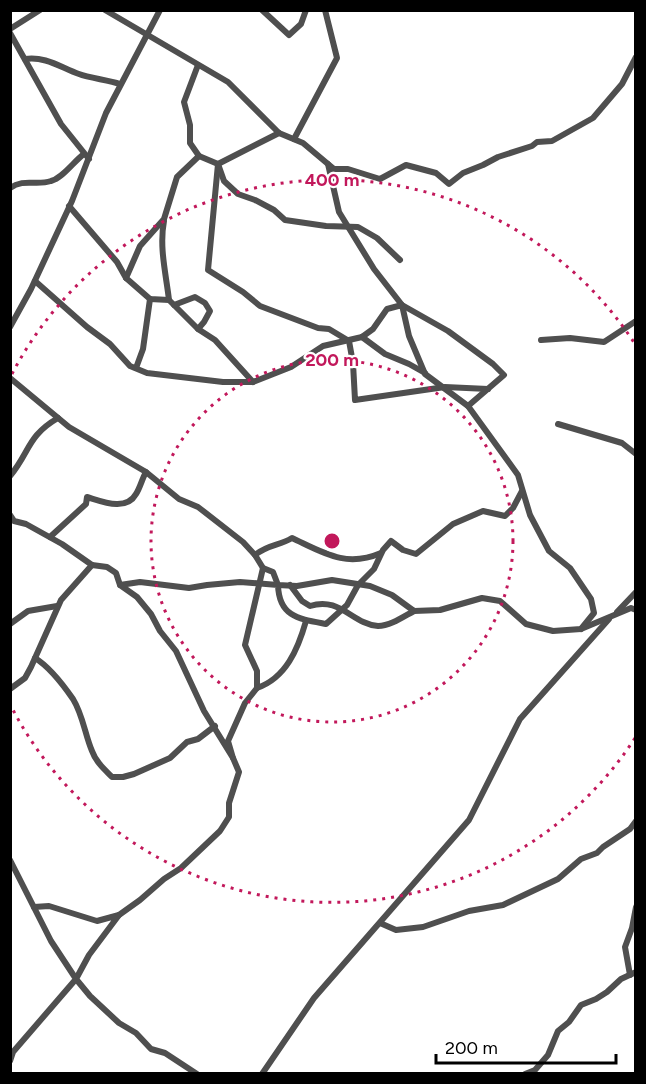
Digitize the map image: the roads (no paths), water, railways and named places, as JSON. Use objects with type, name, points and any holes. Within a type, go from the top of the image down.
[{"type":"street","points":[[40,10],[10,31],[61,124],[86,157]]},
{"type":"street","points":[[105,10],[228,82],[279,133],[303,143],[334,168],[380,179],[406,165],[436,173],[448,184],[463,173],[498,157],[532,146],[537,142],[552,141],[593,118],[622,84],[636,57]]},
{"type":"street","points":[[10,327],[35,281],[69,206],[86,157],[106,113],[160,10]]},
{"type":"street","points":[[262,10],[289,35],[301,24],[306,10]]},
{"type":"street","points":[[294,139],[337,58],[325,10]]},
{"type":"street","points":[[25,59],[36,57],[78,74],[120,84]]},
{"type":"street","points":[[198,64],[184,102],[190,125],[190,143],[199,156],[218,164],[224,181],[238,194],[265,205],[285,220],[326,226],[358,227],[377,238],[400,260]]},
{"type":"street","points":[[218,164],[279,133]]},
{"type":"street","points":[[199,156],[177,177],[164,219],[162,245],[171,302],[198,329],[215,340],[253,382]]},
{"type":"street","points":[[11,187],[21,182],[55,181],[86,157]]},
{"type":"street","points":[[218,164],[208,270],[243,292],[260,306],[318,328],[328,329],[349,341],[355,400],[445,387],[488,389]]},
{"type":"street","points":[[328,164],[339,212],[374,269],[402,305],[448,331],[493,364],[504,375],[468,406]]},
{"type":"street","points":[[69,206],[117,262],[126,278],[150,299],[171,302],[195,297],[205,303],[210,311],[198,329]]},
{"type":"street","points":[[126,278],[140,246],[164,219]]},
{"type":"street","points":[[35,281],[110,344],[130,366],[147,373],[181,378],[253,382],[291,367],[323,346],[362,337],[373,329],[387,309],[402,305]]},
{"type":"street","points":[[136,368],[142,349],[150,299]]},
{"type":"street","points":[[402,305],[409,336],[425,374]]},
{"type":"street","points":[[541,340],[570,338],[604,342],[636,321]]},
{"type":"street","points":[[362,337],[385,354],[410,364],[445,387],[468,406],[518,475],[530,515],[549,551],[570,568],[591,599],[594,613],[581,629]]},
{"type":"street","points":[[10,378],[69,427],[146,472],[179,499],[198,507],[243,542],[263,568],[273,572],[278,585],[278,597],[285,611],[306,621],[326,624],[343,609],[358,585],[374,569],[381,553],[391,540],[403,550],[416,554],[453,524],[483,511],[505,516],[513,508],[522,491]]},
{"type":"street","points":[[10,476],[32,439],[58,418]]},
{"type":"street","points":[[558,424],[622,443],[636,454]]},
{"type":"street","points":[[50,537],[86,504],[87,497],[116,504],[130,500],[136,494],[146,472]]},
{"type":"street","points":[[10,515],[14,521],[26,524],[50,537],[92,565],[107,567],[116,573],[120,585],[137,597],[177,651],[204,711],[215,726],[239,772],[228,803],[229,817],[220,831],[181,868],[119,915],[89,955],[76,979],[13,1052],[10,1061]]},
{"type":"street","points":[[255,555],[268,546],[285,543],[292,538],[323,553],[348,561],[368,559],[381,553]]},
{"type":"street","points":[[10,689],[25,678],[57,606],[92,565]]},
{"type":"street","points":[[233,758],[228,741],[245,703],[256,688],[257,671],[244,645],[263,568]]},
{"type":"street","points":[[120,585],[140,582],[189,588],[223,583],[290,585],[332,580],[370,586],[392,594],[414,611]]},
{"type":"street","points":[[290,585],[302,601],[310,606],[322,602],[343,609],[377,626],[389,624],[414,611],[440,610],[482,598],[500,601],[526,624],[553,631],[581,629],[631,608],[636,610]]},
{"type":"street","points":[[262,1074],[314,998],[469,820],[520,719],[636,592]]},
{"type":"street","points":[[10,624],[28,611],[57,606]]},
{"type":"street","points":[[256,688],[269,684],[281,675],[296,650],[306,621]]},
{"type":"street","points":[[35,658],[43,663],[73,699],[88,735],[92,753],[112,777],[134,774],[170,758],[187,742],[198,739],[215,726]]},
{"type":"street","points":[[380,924],[396,930],[423,927],[469,911],[503,905],[558,879],[582,859],[597,853],[630,829],[636,821]]},
{"type":"street","points":[[10,860],[51,941],[90,996],[119,1023],[136,1033],[151,1049],[165,1053],[198,1074]]},
{"type":"street","points":[[34,907],[49,906],[97,921],[119,915]]},
{"type":"street","points":[[525,1074],[535,1070],[548,1055],[558,1031],[569,1022],[580,1005],[596,999],[621,979],[633,974],[625,947],[636,907]]}]
